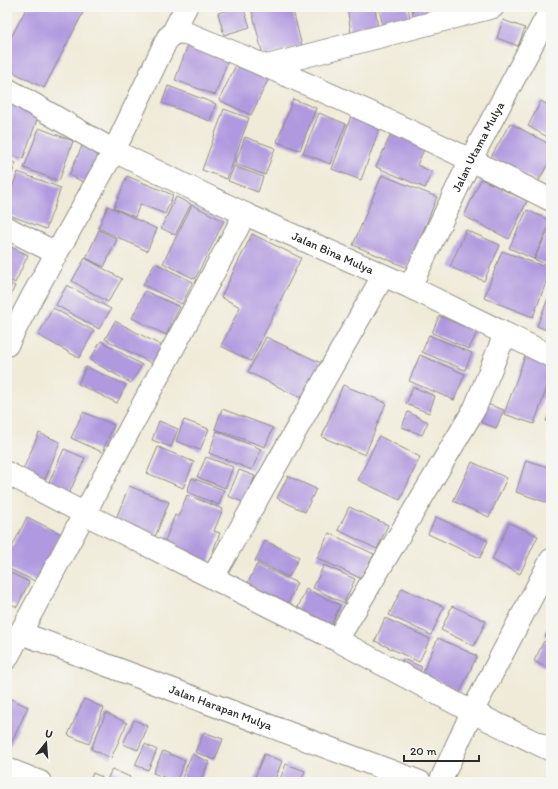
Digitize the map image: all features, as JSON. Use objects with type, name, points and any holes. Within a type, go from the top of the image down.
[{"type":"street","points":[[7,345],[56,253],[114,151],[168,37],[172,34],[186,7]]},
{"type":"street","points":[[267,66],[493,7]]},
{"type":"street","name":"Jalan Utama Mulya","points":[[410,287],[471,159],[542,47],[551,9]]},
{"type":"street","points":[[172,34],[178,32],[189,34],[267,66],[471,159],[551,200]]},
{"type":"street","name":"Jalan Bina Mulya","points":[[7,89],[114,151],[245,214],[410,287],[551,356]]},
{"type":"street","points":[[7,658],[245,214]]},
{"type":"street","points":[[7,228],[56,253]]},
{"type":"street","points":[[213,577],[384,276]]},
{"type":"street","points":[[337,640],[475,408],[505,334]]},
{"type":"street","points":[[7,473],[85,514],[337,640],[472,712],[551,750]]},
{"type":"street","points":[[440,782],[472,712],[551,560]]},
{"type":"street","name":"Jalan Harapan Mulya","points":[[21,633],[420,782]]},
{"type":"street","points":[[7,769],[40,782]]},
{"type":"building","points":[[27,7],[86,7],[44,88],[7,69],[7,45]]},
{"type":"building","points":[[243,7],[250,27],[224,35],[218,13]]},
{"type":"building","points":[[251,7],[292,7],[302,46],[263,56]]},
{"type":"building","points":[[347,7],[375,7],[378,29],[351,33]]},
{"type":"building","points":[[379,7],[408,7],[411,24],[383,28]]},
{"type":"building","points":[[412,7],[438,7],[439,12],[413,17]]},
{"type":"building","points":[[503,20],[525,28],[518,46],[497,38]]},
{"type":"building","points":[[189,42],[229,58],[215,95],[175,80]]},
{"type":"building","points":[[236,65],[268,80],[251,115],[219,100]]},
{"type":"building","points":[[168,86],[216,104],[210,121],[162,103]]},
{"type":"building","points":[[293,99],[316,108],[300,150],[277,142]]},
{"type":"building","points":[[541,101],[551,107],[551,139],[528,126]]},
{"type":"building","points":[[13,102],[40,111],[23,159],[7,154],[7,120]]},
{"type":"building","points":[[224,109],[249,118],[227,179],[202,170]]},
{"type":"building","points":[[319,113],[346,124],[330,164],[303,153]]},
{"type":"building","points":[[351,116],[380,127],[361,180],[332,169]]},
{"type":"building","points":[[510,123],[551,145],[551,158],[538,182],[491,157]]},
{"type":"building","points":[[39,128],[73,141],[59,181],[24,168]]},
{"type":"building","points":[[392,132],[425,147],[417,165],[432,172],[425,188],[376,167]]},
{"type":"building","points":[[245,137],[275,148],[265,175],[235,164]]},
{"type":"building","points":[[83,144],[100,152],[86,183],[69,175]]},
{"type":"building","points":[[7,160],[16,163],[7,187]]},
{"type":"building","points":[[234,166],[263,177],[258,192],[228,181]]},
{"type":"building","points":[[18,172],[61,188],[46,229],[7,214],[7,201]]},
{"type":"building","points":[[382,175],[437,197],[408,268],[353,245]]},
{"type":"building","points":[[127,176],[173,195],[165,214],[140,204],[135,217],[114,208]]},
{"type":"building","points":[[481,179],[527,201],[509,239],[464,216]]},
{"type":"building","points":[[176,197],[191,204],[175,235],[161,228]]},
{"type":"building","points":[[192,205],[224,221],[195,279],[163,263]]},
{"type":"building","points":[[108,206],[157,229],[147,251],[98,228]]},
{"type":"building","points":[[527,210],[551,221],[534,259],[509,248]]},
{"type":"building","points":[[551,225],[551,267],[534,259]]},
{"type":"building","points":[[99,230],[117,239],[104,267],[86,258]]},
{"type":"building","points":[[466,230],[500,245],[484,281],[450,267]]},
{"type":"building","points":[[252,234],[301,258],[251,361],[221,346],[240,307],[221,297]]},
{"type":"building","points":[[7,245],[28,255],[15,283],[7,279]]},
{"type":"building","points":[[502,251],[551,269],[533,317],[484,298]]},
{"type":"building","points":[[85,258],[122,279],[108,302],[72,281]]},
{"type":"building","points":[[155,263],[193,282],[182,304],[143,285]]},
{"type":"building","points":[[7,282],[15,286],[7,303]]},
{"type":"building","points":[[67,285],[111,309],[99,329],[56,305]]},
{"type":"building","points":[[145,291],[180,307],[166,335],[132,318]]},
{"type":"building","points":[[551,291],[551,332],[537,326]]},
{"type":"building","points":[[53,308],[94,331],[79,358],[38,335]]},
{"type":"building","points":[[439,316],[477,332],[469,349],[432,333]]},
{"type":"building","points":[[115,321],[166,348],[157,366],[105,339]]},
{"type":"building","points":[[429,335],[472,353],[465,370],[422,352]]},
{"type":"building","points":[[266,337],[321,363],[303,399],[248,372]]},
{"type":"building","points":[[101,341],[142,365],[131,383],[90,360]]},
{"type":"building","points":[[420,355],[465,374],[454,400],[409,381]]},
{"type":"building","points":[[525,356],[551,365],[551,376],[534,424],[504,414]]},
{"type":"building","points":[[86,367],[126,385],[117,403],[78,384]]},
{"type":"building","points":[[343,385],[386,403],[365,455],[322,437]]},
{"type":"building","points":[[413,387],[435,396],[429,413],[406,404]]},
{"type":"building","points":[[487,404],[504,410],[496,428],[480,422]]},
{"type":"building","points":[[222,409],[273,428],[265,447],[215,429]]},
{"type":"building","points":[[551,409],[551,423],[546,421]]},
{"type":"building","points":[[83,412],[114,425],[102,452],[71,438]]},
{"type":"building","points":[[408,412],[428,422],[422,435],[402,427]]},
{"type":"building","points":[[184,420],[209,429],[200,450],[176,441]]},
{"type":"building","points":[[159,421],[178,429],[171,447],[152,440]]},
{"type":"building","points":[[217,431],[261,449],[252,470],[209,453]]},
{"type":"building","points":[[39,433],[60,442],[44,482],[22,472]]},
{"type":"building","points":[[379,436],[420,457],[400,500],[358,480]]},
{"type":"building","points":[[158,447],[194,462],[183,488],[147,473]]},
{"type":"building","points":[[64,449],[85,458],[68,496],[47,487]]},
{"type":"building","points":[[206,457],[233,467],[225,488],[197,477]]},
{"type":"building","points":[[526,460],[551,468],[551,504],[516,492]]},
{"type":"building","points":[[472,462],[507,478],[489,517],[453,501]]},
{"type":"building","points":[[239,470],[255,476],[245,503],[228,496]]},
{"type":"building","points":[[288,476],[316,489],[305,512],[277,498]]},
{"type":"building","points":[[192,478],[224,490],[219,505],[187,492]]},
{"type":"building","points":[[129,486],[169,502],[153,542],[113,526]]},
{"type":"building","points":[[187,495],[223,509],[214,531],[220,533],[206,569],[161,551],[175,515],[178,517]]},
{"type":"building","points":[[349,507],[388,525],[377,549],[338,530]]},
{"type":"building","points":[[27,517],[61,534],[37,582],[7,568],[7,557]]},
{"type":"building","points":[[436,517],[488,541],[480,558],[428,534]]},
{"type":"building","points":[[509,523],[538,536],[520,574],[492,560]]},
{"type":"building","points":[[329,533],[374,554],[362,579],[317,558]]},
{"type":"building","points":[[265,541],[299,557],[289,577],[255,561]]},
{"type":"building","points":[[257,564],[297,583],[285,610],[244,591]]},
{"type":"building","points":[[324,565],[355,579],[344,603],[313,588]]},
{"type":"building","points":[[7,571],[29,582],[17,607],[7,602]]},
{"type":"building","points":[[402,588],[444,607],[431,635],[389,615]]},
{"type":"building","points":[[306,589],[340,605],[328,633],[294,617]]},
{"type":"building","points":[[452,606],[486,621],[474,646],[441,630]]},
{"type":"building","points":[[385,618],[430,639],[419,662],[375,641]]},
{"type":"building","points":[[551,624],[551,640],[545,636]]},
{"type":"building","points":[[438,638],[477,656],[460,692],[422,674]]},
{"type":"building","points":[[544,641],[551,645],[551,670],[534,661]]},
{"type":"building","points":[[403,659],[422,667],[416,680],[397,671]]},
{"type":"building","points":[[7,697],[28,707],[9,748],[7,747]]},
{"type":"building","points":[[84,699],[104,708],[89,744],[68,735]]},
{"type":"building","points":[[106,713],[127,723],[111,758],[91,749]]},
{"type":"building","points":[[134,720],[148,726],[138,750],[123,744]]},
{"type":"building","points":[[204,732],[223,739],[215,760],[195,752]]},
{"type":"building","points":[[145,744],[157,750],[148,770],[135,765]]},
{"type":"building","points":[[163,751],[185,761],[176,782],[153,773]]},
{"type":"building","points":[[192,754],[209,762],[200,782],[180,782]]},
{"type":"building","points":[[264,754],[282,761],[274,782],[253,782]]},
{"type":"building","points":[[286,764],[305,771],[301,782],[279,782]]},
{"type":"building","points":[[112,769],[130,777],[128,782],[106,782]]},
{"type":"building","points":[[93,773],[102,777],[100,782],[89,782]]},
{"type":"building","points":[[134,778],[145,782],[132,782]]}]
